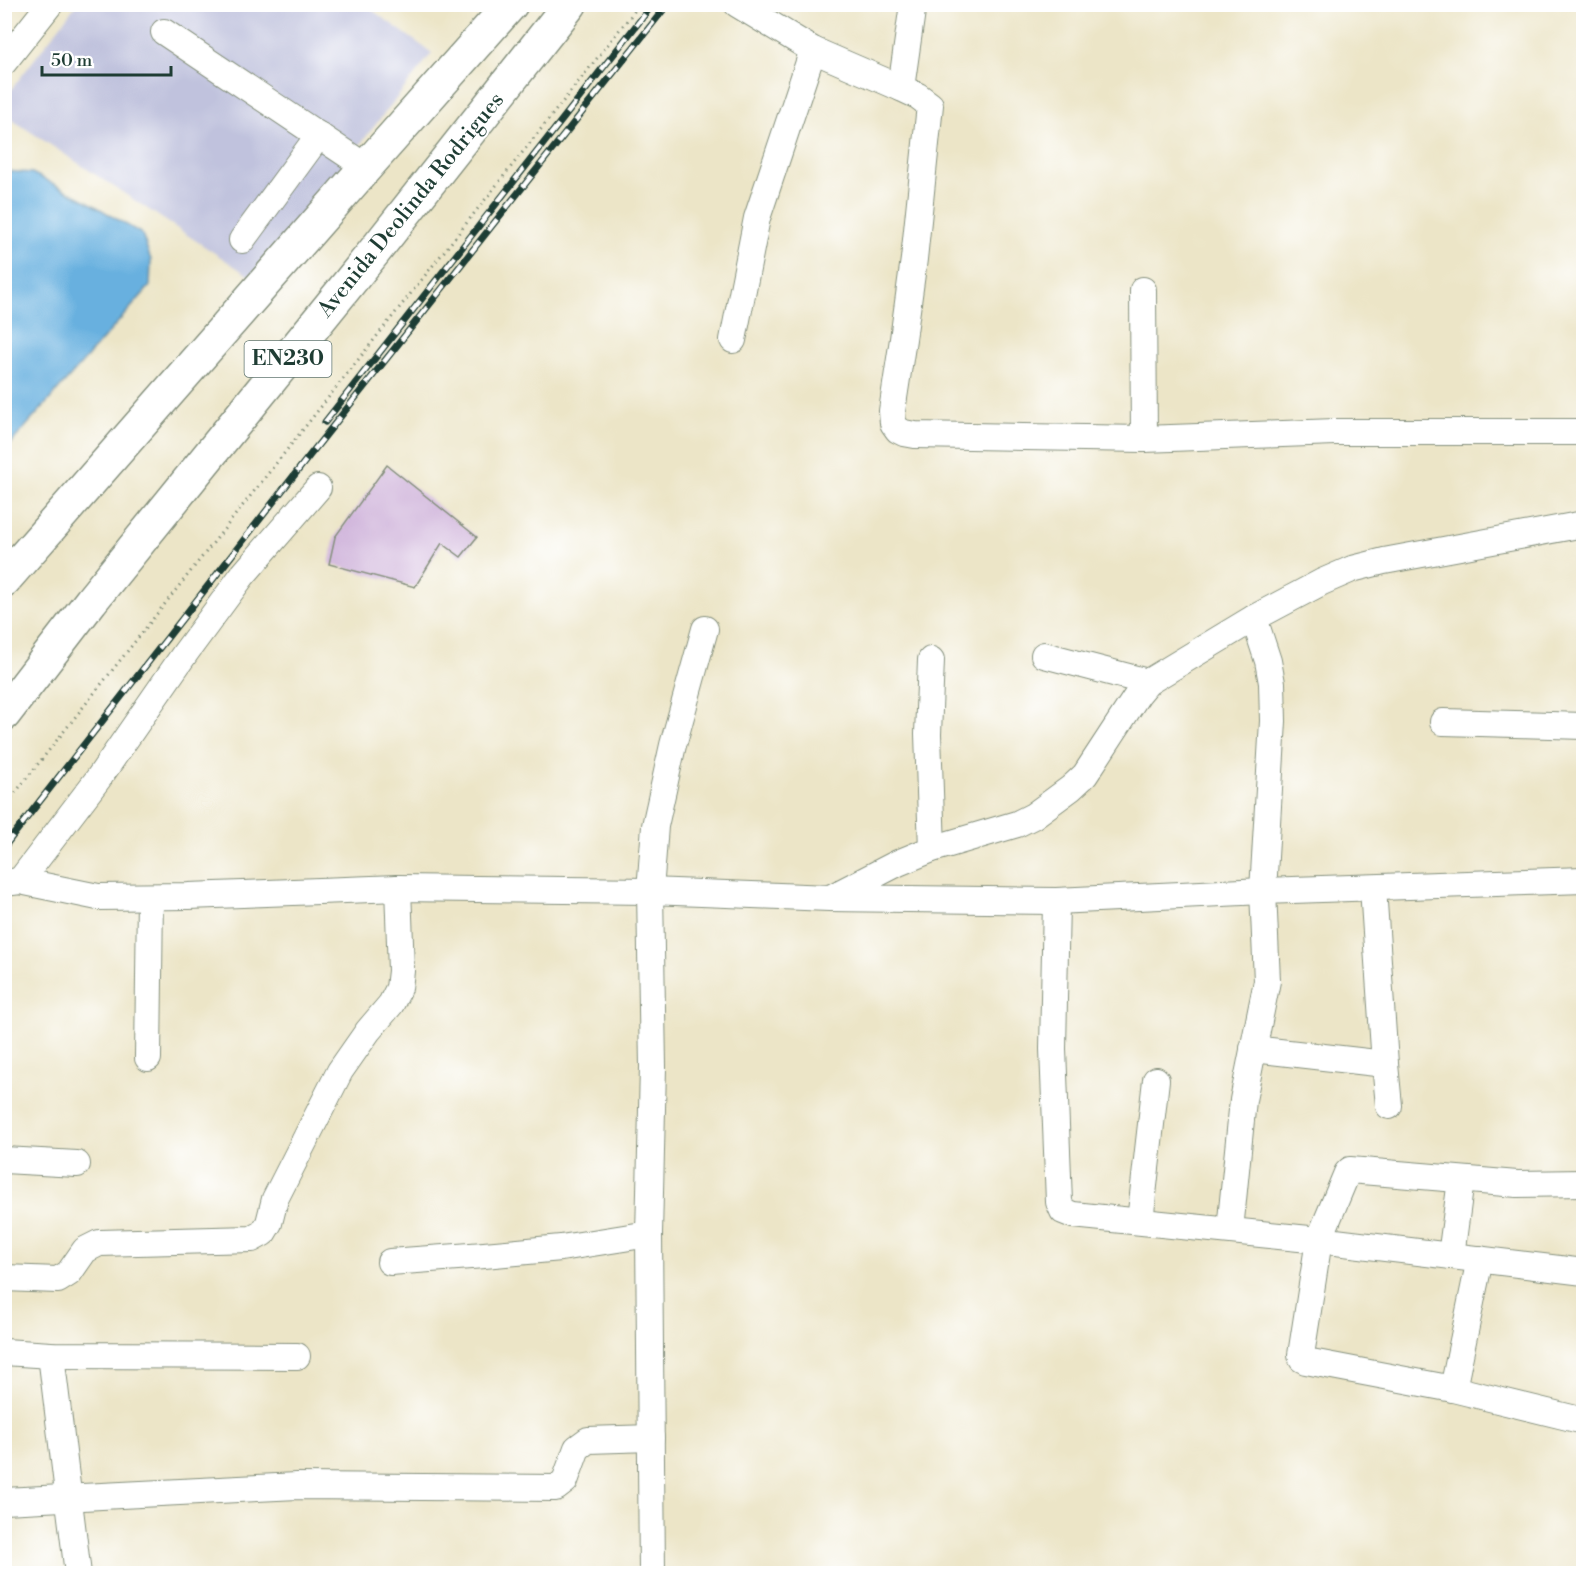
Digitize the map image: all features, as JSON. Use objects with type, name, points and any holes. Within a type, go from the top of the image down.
[{"type":"highway","name":"EN230","points":[[4,580],[511,4]]},
{"type":"highway","name":"Avenida Deolinda Rodrigues","points":[[4,714],[91,601],[374,252],[570,4]]},
{"type":"street","points":[[4,62],[50,4]]},
{"type":"street","points":[[737,4],[813,50],[902,88],[930,105],[912,270],[892,411],[893,423],[904,434],[1144,439],[1335,432],[1584,432]]},
{"type":"street","points":[[902,88],[913,4]]},
{"type":"street","points":[[164,32],[366,167]]},
{"type":"street","points":[[733,340],[758,218],[813,50]]},
{"type":"street","points":[[242,240],[319,135]]},
{"type":"street","points":[[1143,290],[1144,439]]},
{"type":"street","points":[[318,488],[242,576],[98,779],[12,882],[98,897],[398,888],[650,891],[829,898],[1056,901],[1584,880]]},
{"type":"street","points":[[829,898],[898,863],[932,849],[1017,824],[1033,816],[1071,788],[1084,775],[1148,682],[1254,618],[1322,582],[1352,569],[1384,561],[1584,524]]},
{"type":"street","points":[[1230,1230],[1243,1100],[1267,981],[1263,891],[1272,683],[1268,661],[1254,618]]},
{"type":"street","points":[[652,1574],[649,1234],[653,1067],[650,891],[655,826],[673,745],[705,629]]},
{"type":"street","points":[[1044,655],[1148,682]]},
{"type":"street","points":[[931,660],[928,734],[932,849]]},
{"type":"street","points":[[1443,722],[1584,726]]},
{"type":"street","points":[[4,1278],[58,1280],[69,1273],[85,1250],[99,1243],[252,1239],[263,1233],[269,1222],[275,1199],[340,1071],[368,1031],[391,1004],[399,988],[401,971],[398,888]]},
{"type":"street","points":[[1373,888],[1384,1064],[1389,1106]]},
{"type":"street","points":[[148,1058],[150,897]]},
{"type":"street","points":[[1056,901],[1053,1049],[1059,1202],[1063,1211],[1073,1215],[1230,1230],[1584,1272]]},
{"type":"street","points":[[1253,1049],[1384,1064]]},
{"type":"street","points":[[1140,1221],[1156,1080]]},
{"type":"street","points":[[4,1160],[77,1164]]},
{"type":"street","points":[[1584,1183],[1517,1184],[1350,1170],[1319,1240],[1301,1354],[1302,1359],[1453,1389],[1584,1421]]},
{"type":"street","points":[[1451,1256],[1461,1180]]},
{"type":"street","points":[[390,1262],[561,1248],[649,1234]]},
{"type":"street","points":[[1453,1389],[1480,1259]]},
{"type":"street","points":[[4,1352],[297,1356]]},
{"type":"street","points":[[51,1354],[78,1574]]},
{"type":"street","points":[[4,1501],[297,1486],[556,1488],[565,1480],[577,1448],[588,1440],[651,1438]]},
{"type":"path","points":[[4,807],[640,4]]},
{"type":"shaded area","points":[[76,5],[365,5],[432,53],[254,279],[5,115],[4,99]]},
{"type":"water","points":[[5,171],[32,173],[87,201],[142,234],[151,260],[150,286],[5,450]]},
{"type":"building","points":[[387,465],[477,537],[461,557],[442,543],[415,587],[329,564],[335,537]]},
{"type":"railway","points":[[325,422],[653,4]]},
{"type":"railway","points":[[4,847],[310,455],[668,4]]}]
